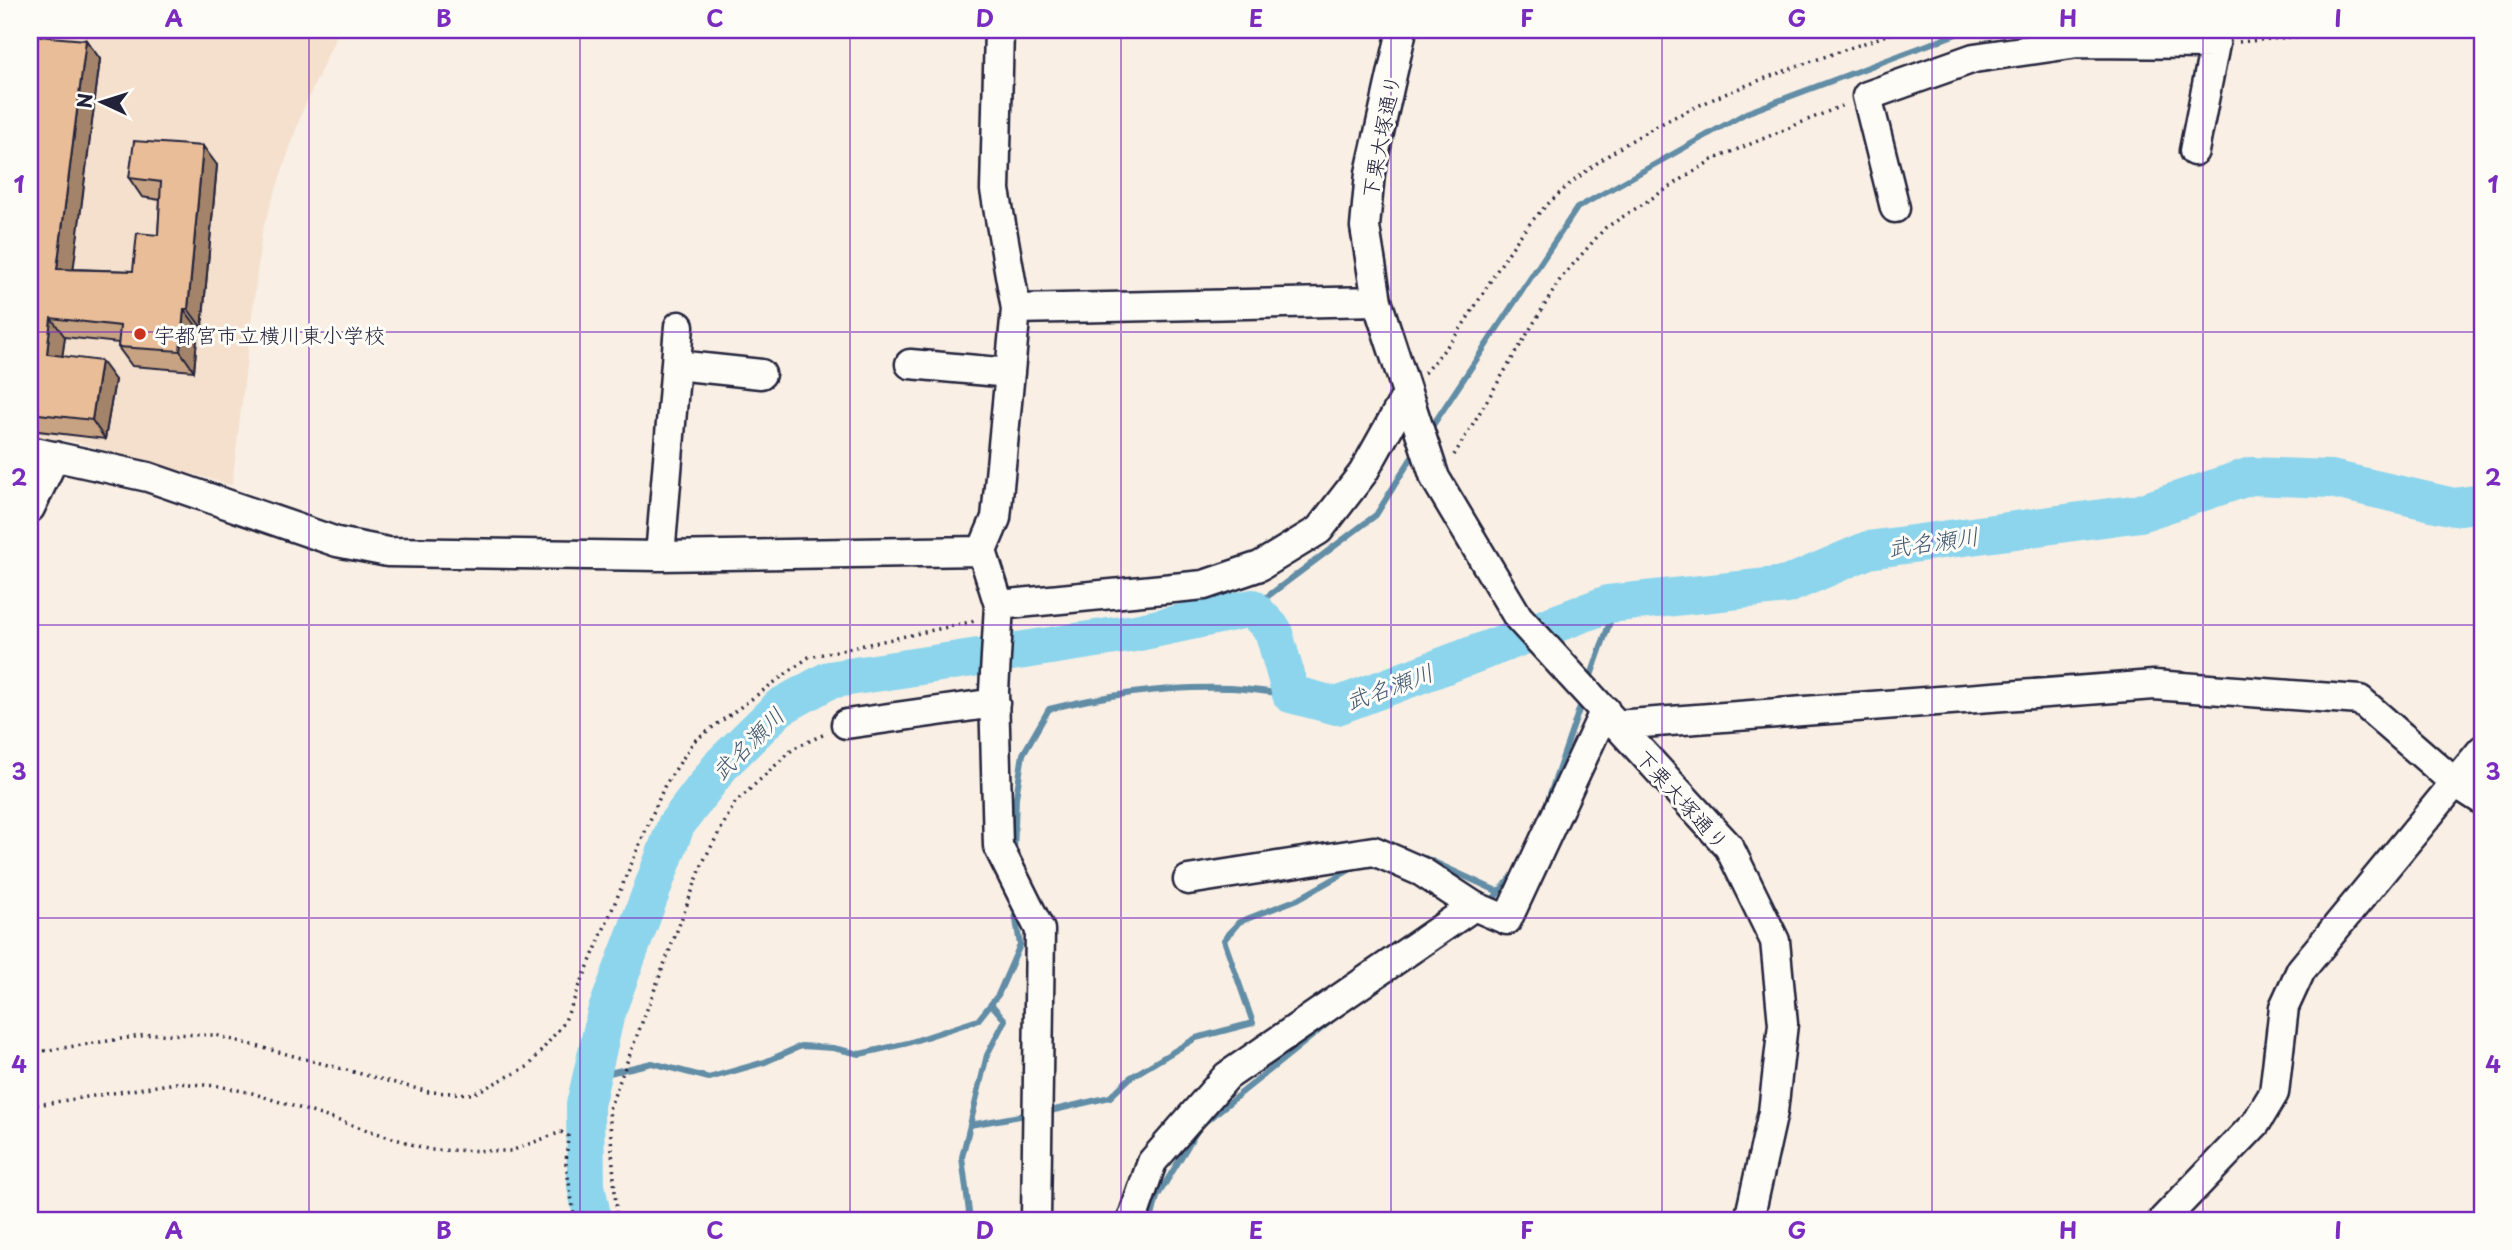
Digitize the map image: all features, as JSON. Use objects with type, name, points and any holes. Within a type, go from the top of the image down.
[{"type":"street","points":[[999,30],[995,190],[1016,309],[996,518],[982,551],[998,615],[994,697],[998,846],[1040,930],[1036,1220]]},
{"type":"street","name":"下栗大塚通り","points":[[1402,30],[1370,173],[1365,226],[1377,301],[1408,401],[1437,481],[1518,617],[1729,847],[1775,941],[1783,1024],[1773,1112],[1749,1220]]},
{"type":"street","points":[[1895,208],[1867,96],[1974,58],[2078,43],[2214,37],[2193,151]]},
{"type":"street","points":[[1016,309],[1377,301]]},
{"type":"street","points":[[660,556],[679,326]]},
{"type":"street","points":[[910,364],[1010,373]]},
{"type":"street","points":[[676,365],[761,374]]},
{"type":"street","points":[[998,615],[1204,585],[1260,566],[1319,530],[1363,473],[1408,401]]},
{"type":"street","points":[[30,508],[42,453],[148,477],[337,542],[388,552],[660,556],[982,551]]},
{"type":"street","points":[[1188,880],[1374,851],[1422,872],[1474,906],[1507,920],[1610,717],[2154,685],[2360,700],[2454,782],[2482,800]]},
{"type":"street","points":[[846,724],[994,697]]},
{"type":"street","points":[[2163,1220],[2256,1123],[2274,1093],[2284,1007],[2301,970],[2482,750]]},
{"type":"street","points":[[1132,1220],[1152,1162],[1227,1076],[1474,906]]},
{"type":"path","points":[[1408,401],[1461,328],[1503,258],[1549,203],[1605,157],[1694,106],[1901,30]]},
{"type":"path","points":[[2214,37],[2365,30]]},
{"type":"path","points":[[1437,481],[1561,278],[1605,228],[1712,160],[1867,96]]},
{"type":"path","points":[[30,1053],[153,1034],[215,1035],[429,1092],[473,1094],[529,1066],[564,1023],[664,787],[694,741],[808,657],[998,615]]},
{"type":"path","points":[[617,1220],[609,1109],[704,860],[735,803],[794,748],[846,724]]},
{"type":"path","points":[[30,1106],[176,1083],[218,1086],[252,1093],[430,1150],[511,1152],[561,1132],[568,1136],[566,1164],[575,1220]]},
{"type":"shaded area","name":"宇都宮市立横川東小学校","points":[[30,30],[339,30],[302,112],[262,231],[232,485],[72,441],[30,436]]},
{"type":"building","points":[[37,36],[86,40],[57,269],[133,271],[137,233],[158,235],[161,182],[129,178],[134,141],[203,146],[188,309],[184,309],[180,351],[118,347],[120,326],[51,318],[47,354],[101,361],[92,420],[30,413],[30,60],[32,42]]},
{"type":"waterway","points":[[1429,431],[1577,208],[1746,113],[1967,30]]},
{"type":"waterway","points":[[1252,608],[1376,515],[1417,449]]},
{"type":"waterway","name":"武名瀬川","points":[[593,1220],[586,1186],[585,1105],[606,1013],[676,825],[722,764],[780,707],[829,680],[1135,633],[1252,608],[1273,630],[1291,694],[1337,706],[1608,604],[1787,585],[1868,550],[2140,513],[2251,476],[2331,479],[2454,507],[2482,503]]},
{"type":"waterway","points":[[1588,684],[1617,602]]},
{"type":"waterway","points":[[1014,854],[1016,797],[1023,754],[1049,709],[1116,695],[1185,688],[1231,688],[1291,694]]},
{"type":"waterway","points":[[1548,800],[1582,701]]},
{"type":"waterway","points":[[1425,858],[1499,892]]},
{"type":"waterway","points":[[1046,1112],[1110,1097],[1131,1077],[1196,1038],[1253,1023],[1224,940],[1239,922],[1298,899],[1362,863]]},
{"type":"waterway","points":[[1488,905],[1515,873]]},
{"type":"waterway","points":[[592,1077],[652,1063],[709,1078],[765,1062],[801,1046],[833,1048],[860,1054],[908,1043],[978,1020],[998,995],[1020,945],[1014,907]]},
{"type":"waterway","points":[[970,1125],[987,1055],[1005,1020],[991,1004]]},
{"type":"waterway","points":[[1151,1220],[1157,1197],[1200,1126],[1331,1021]]},
{"type":"waterway","points":[[970,1220],[962,1157],[970,1125],[1031,1114]]},
{"type":"place","name":"宇都宮市立横川東小学校","points":[[140,334]]}]
